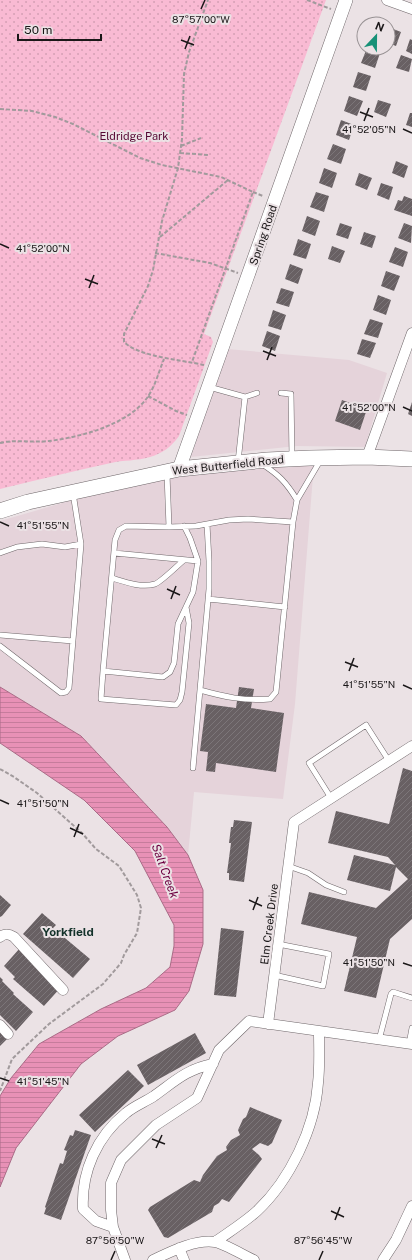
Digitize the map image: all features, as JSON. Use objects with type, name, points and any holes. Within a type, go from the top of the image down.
[{"type":"main road","name":"West Butterfield Road","points":[[0,511],[28,502],[173,470],[292,459],[367,457],[412,459]]},
{"type":"street","name":"Spring Road","points":[[173,470],[198,419],[346,0]]},
{"type":"street","points":[[387,0],[412,9]]},
{"type":"street","points":[[367,457],[412,334]]},
{"type":"street","name":"Elm Creek Drive","points":[[268,1024],[294,822],[412,746]]},
{"type":"street","points":[[0,937],[4,934],[10,934],[14,937],[63,990]]},
{"type":"street","points":[[125,1260],[113,1227],[110,1196],[111,1184],[121,1160],[156,1125],[198,1098],[219,1050],[249,1021],[411,1044]]},
{"type":"street","points":[[0,1025],[8,1034]]},
{"type":"street","points":[[215,1242],[257,1211],[284,1178],[298,1154],[312,1116],[318,1084],[319,1031]]},
{"type":"street","points":[[113,1227],[96,1221],[83,1209],[82,1195],[89,1163],[105,1133],[126,1112],[153,1096],[186,1072],[201,1066],[213,1064]]},
{"type":"street","points":[[383,1260],[396,1240],[412,1206]]},
{"type":"street","points":[[153,1260],[179,1248],[195,1244],[215,1242],[254,1260]]},
{"type":"street","points":[[179,1248],[184,1260]]},
{"type":"lane","points":[[209,387],[245,397],[257,393]]},
{"type":"lane","points":[[281,393],[291,394],[292,459]]},
{"type":"lane","points":[[238,463],[245,397]]},
{"type":"lane","points":[[200,690],[232,698],[254,700],[270,699],[276,692],[293,522],[297,500],[321,458]]},
{"type":"lane","points":[[258,461],[277,474],[288,484],[297,500]]},
{"type":"lane","points":[[169,527],[173,470]]},
{"type":"lane","points":[[0,646],[61,693],[66,692],[70,688],[81,544],[73,493]]},
{"type":"lane","points":[[186,606],[189,623],[182,692],[180,700],[176,705],[101,699],[115,540],[119,530],[126,526],[169,527],[248,519],[293,522]]},
{"type":"lane","points":[[193,768],[208,599],[209,561],[207,524]]},
{"type":"lane","points":[[103,671],[163,676],[170,672],[174,663],[178,624],[193,592],[198,561],[184,526]]},
{"type":"lane","points":[[0,553],[17,547],[42,544],[65,547],[81,544]]},
{"type":"lane","points":[[114,553],[198,561]]},
{"type":"lane","points":[[112,578],[144,585],[156,584],[184,560]]},
{"type":"lane","points":[[208,599],[285,607]]},
{"type":"lane","points":[[0,635],[73,641]]},
{"type":"lane","points":[[332,798],[310,763],[366,724],[389,761]]},
{"type":"lane","points":[[288,866],[308,873],[326,885],[344,892]]},
{"type":"lane","points":[[274,975],[323,986],[329,954],[278,944]]},
{"type":"lane","points":[[379,1040],[391,994],[393,992],[412,998]]},
{"type":"lane","points":[[411,1044],[412,1028]]},
{"type":"path","points":[[208,0],[189,52],[184,74],[181,146],[178,168],[159,237],[148,286],[124,334],[124,342],[129,347],[164,359],[192,362],[216,368]]},
{"type":"path","points":[[308,0],[341,13]]},
{"type":"path","points":[[0,109],[32,111],[55,117],[73,124],[140,158],[162,165],[221,177],[253,192],[192,362]]},
{"type":"path","points":[[181,146],[201,138]]},
{"type":"path","points":[[180,152],[209,155]]},
{"type":"path","points":[[159,237],[228,180]]},
{"type":"path","points":[[155,253],[210,263],[248,276]]},
{"type":"path","points":[[0,443],[11,440],[48,441],[77,436],[106,427],[121,420],[138,408],[148,396],[164,359]]},
{"type":"path","points":[[148,396],[176,411],[198,419]]},
{"type":"path","points":[[0,769],[37,793],[82,833],[96,849],[119,866],[137,895],[141,908],[137,933],[121,963],[103,984],[49,1024],[12,1059],[0,1091]]},
{"type":"shaded area","points":[[227,349],[349,360],[387,373],[365,447],[297,446],[191,457]]},
{"type":"shaded area","points":[[314,463],[295,704],[283,799],[194,792],[188,855],[167,827],[81,736],[0,687],[0,521],[90,495],[179,477],[249,467]]},
{"type":"green space","name":"Eldridge Park","points":[[0,0],[326,0],[204,334],[211,337],[213,342],[179,436],[166,449],[159,454],[150,457],[120,461],[0,489]]},
{"type":"water","name":"Salt Creek","points":[[0,687],[81,736],[167,827],[188,855],[203,890],[203,944],[189,991],[175,1010],[118,1036],[81,1064],[16,1148],[0,1187],[0,1096],[11,1078],[39,1044],[101,1009],[146,988],[170,967],[174,946],[174,925],[135,851],[84,800],[0,743]]},
{"type":"building","points":[[396,30],[401,32],[396,46]]},
{"type":"building","points":[[410,39],[412,40],[412,54],[406,51]]},
{"type":"building","points":[[401,55],[412,59],[409,72],[396,68]]},
{"type":"building","points":[[364,56],[379,56],[375,68],[361,63]]},
{"type":"building","points":[[358,72],[371,76],[366,91],[353,87]]},
{"type":"building","points":[[349,96],[363,101],[357,116],[344,111]]},
{"type":"building","points":[[378,100],[391,104],[386,117],[374,112]]},
{"type":"building","points":[[410,113],[412,113],[412,127],[406,125]]},
{"type":"building","points":[[341,120],[354,125],[349,140],[336,135]]},
{"type":"building","points":[[333,144],[346,149],[341,164],[327,159]]},
{"type":"building","points":[[396,161],[408,166],[404,178],[392,173]]},
{"type":"building","points":[[324,168],[337,173],[332,188],[319,183]]},
{"type":"building","points":[[359,173],[372,178],[367,190],[355,185]]},
{"type":"building","points":[[381,183],[393,187],[389,200],[377,195]]},
{"type":"building","points":[[316,192],[329,196],[324,212],[310,207]]},
{"type":"building","points":[[404,196],[412,199],[412,216],[394,210],[398,200],[402,201]]},
{"type":"building","points":[[307,216],[320,221],[315,236],[302,231]]},
{"type":"building","points":[[340,223],[352,227],[348,239],[336,235]]},
{"type":"building","points":[[404,223],[412,226],[411,243],[398,238]]},
{"type":"building","points":[[364,232],[376,236],[372,248],[360,244]]},
{"type":"building","points":[[298,239],[311,244],[306,259],[293,255]]},
{"type":"building","points":[[332,246],[345,251],[340,263],[328,259]]},
{"type":"building","points":[[395,247],[408,252],[403,267],[389,262]]},
{"type":"building","points":[[290,264],[303,269],[298,284],[285,279]]},
{"type":"building","points":[[386,271],[400,276],[394,291],[381,286]]},
{"type":"building","points":[[281,288],[294,292],[289,307],[276,303]]},
{"type":"building","points":[[378,295],[391,300],[386,315],[373,310]]},
{"type":"building","points":[[273,310],[286,315],[281,330],[268,326]]},
{"type":"building","points":[[370,319],[383,323],[378,338],[364,334]]},
{"type":"building","points":[[267,331],[280,336],[275,351],[262,346]]},
{"type":"building","points":[[362,339],[376,343],[370,358],[357,354]]},
{"type":"building","points":[[342,400],[367,409],[360,430],[335,421]]},
{"type":"building","points":[[412,402],[412,416],[408,414]]},
{"type":"building","points":[[239,687],[254,689],[251,708],[284,713],[276,772],[216,763],[215,772],[206,771],[208,752],[200,751],[206,704],[236,708]]},
{"type":"building","points":[[403,768],[412,771],[412,919],[390,939],[376,998],[344,991],[357,937],[301,924],[309,892],[376,908],[408,879],[396,867],[390,891],[347,880],[354,855],[395,865],[388,857],[328,843],[336,811],[389,824]]},
{"type":"building","points":[[234,820],[252,822],[244,882],[229,880],[229,873],[227,873],[231,843],[229,843],[231,827],[233,827]]},
{"type":"building","points":[[0,895],[11,905],[0,917]]},
{"type":"building","points":[[42,913],[56,925],[53,928],[90,959],[73,978],[23,934]]},
{"type":"building","points":[[221,928],[244,931],[236,997],[214,995]]},
{"type":"building","points":[[20,948],[62,986],[44,1006],[13,979],[15,977],[4,966]]},
{"type":"building","points":[[0,977],[14,993],[13,994],[33,1012],[16,1031],[0,1015]]},
{"type":"building","points":[[0,1030],[8,1038],[0,1046]]},
{"type":"building","points":[[195,1033],[206,1053],[148,1085],[137,1065]]},
{"type":"building","points":[[128,1070],[144,1086],[95,1132],[79,1115]]},
{"type":"building","points":[[250,1107],[282,1120],[272,1143],[268,1146],[260,1143],[252,1149],[262,1159],[229,1202],[222,1199],[214,1206],[212,1212],[168,1238],[164,1237],[148,1210],[150,1207],[194,1180],[200,1182],[203,1175],[217,1156],[227,1150],[226,1147],[231,1140],[240,1135],[238,1130]]},
{"type":"building","points":[[75,1130],[91,1135],[61,1220],[44,1214],[45,1207],[60,1163],[63,1164],[67,1151],[64,1150],[70,1135],[73,1136]]},
{"type":"district","name":"Yorkfield","points":[[68,932]]}]
